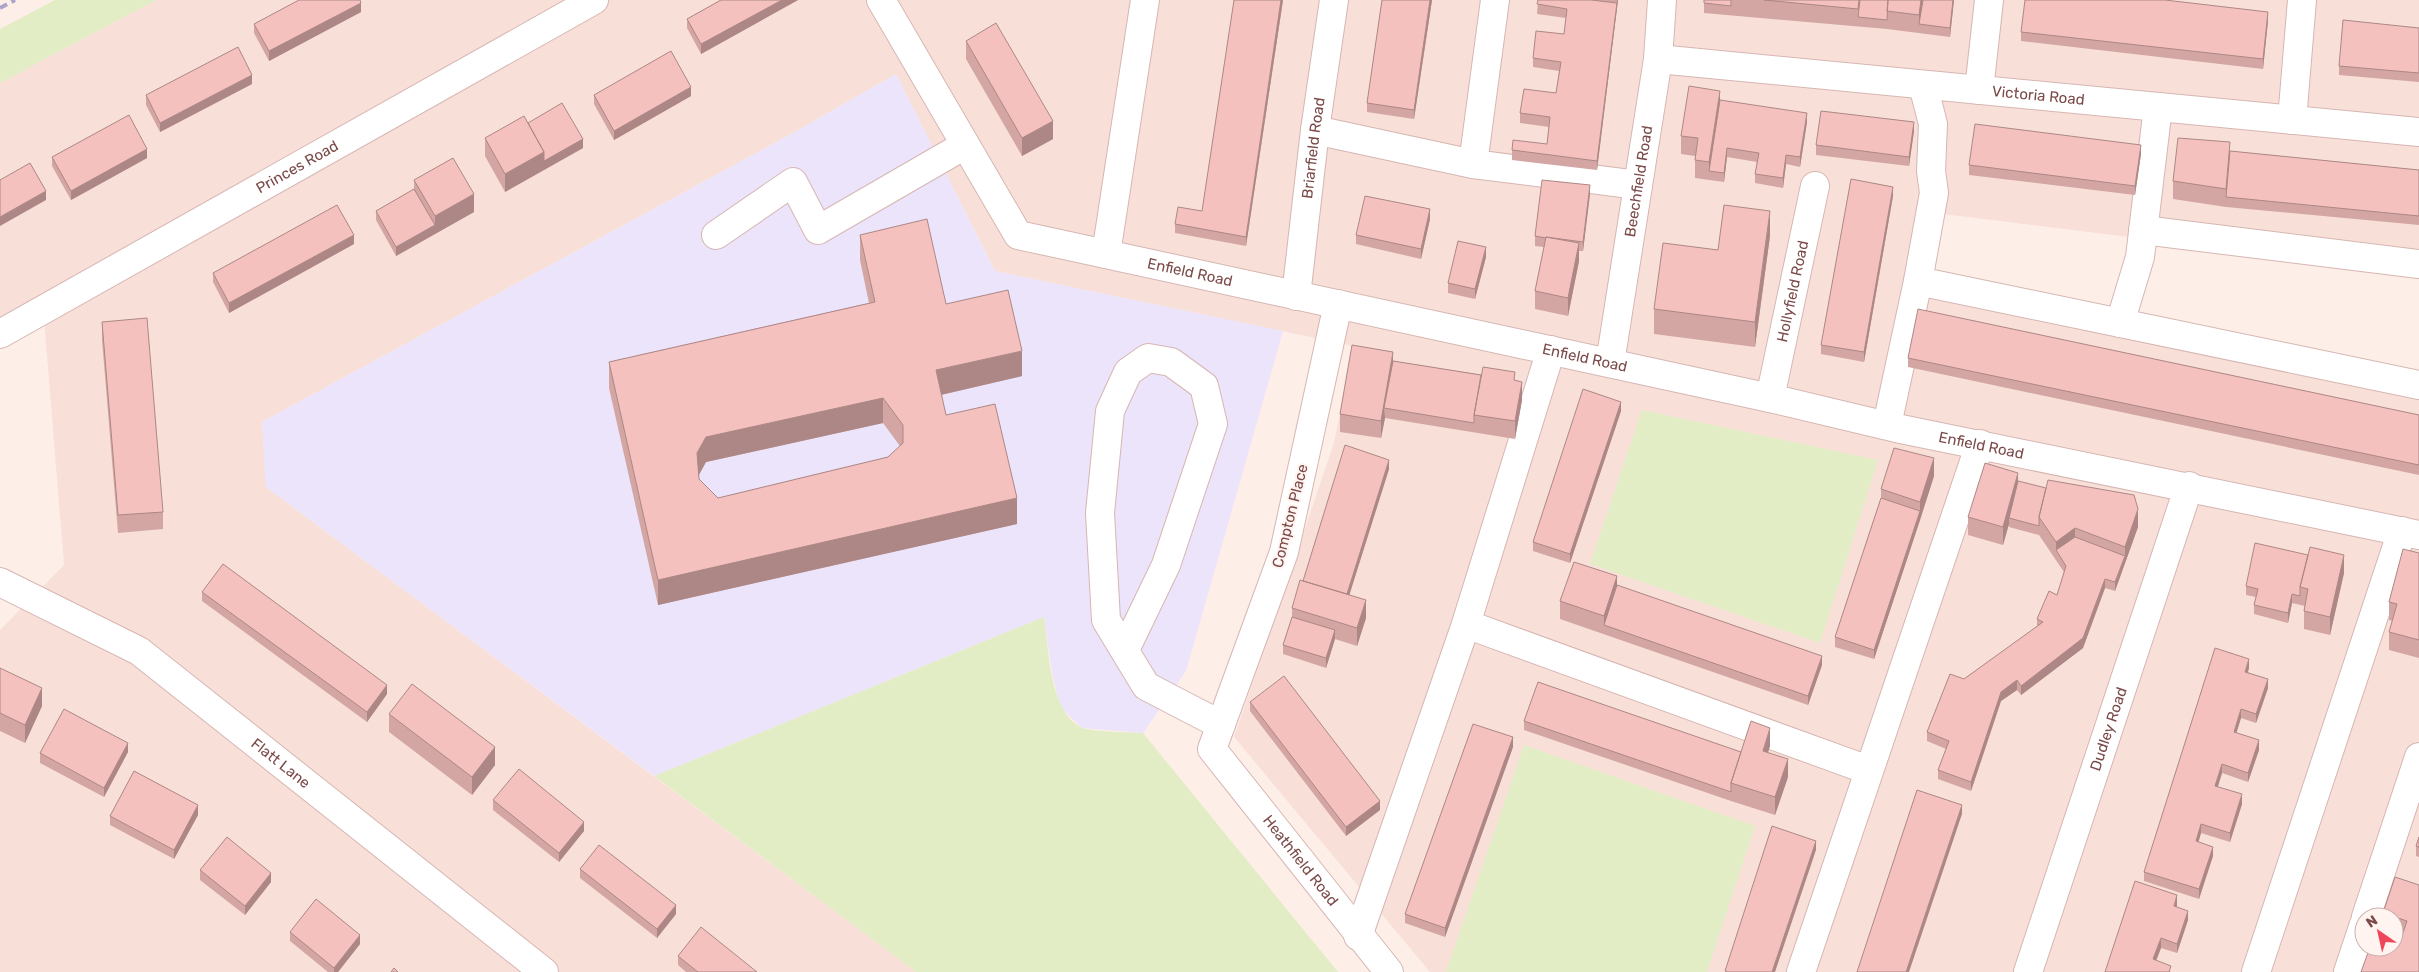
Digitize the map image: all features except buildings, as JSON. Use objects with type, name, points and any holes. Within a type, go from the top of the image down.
[{"type":"street","name":"Princes Road","points":[[0,334],[594,0]]},
{"type":"street","name":"Enfield Road","points":[[881,0],[1018,235],[1551,350],[1887,425],[2410,533]]},
{"type":"street","points":[[1106,254],[1145,0]]},
{"type":"street","name":"Briarfield Road","points":[[1296,296],[1315,130],[1334,0]]},
{"type":"street","points":[[1473,164],[1495,0]]},
{"type":"street","name":"Beechfield Road","points":[[1610,363],[1658,59],[1662,0]]},
{"type":"street","points":[[1979,90],[1990,0]]},
{"type":"street","points":[[2292,120],[2302,0]]},
{"type":"street","name":"Victoria Road","points":[[1658,59],[2419,132]]},
{"type":"street","points":[[1887,425],[1918,281],[1934,193],[1931,171],[1933,124],[1923,85]]},
{"type":"street","points":[[2120,323],[2140,257],[2158,107]]},
{"type":"street","points":[[1315,130],[1473,164],[1638,185]]},
{"type":"street","points":[[716,235],[793,182],[818,230],[965,145]]},
{"type":"street","name":"Hollyfield Road","points":[[1770,398],[1815,186]]},
{"type":"street","points":[[2143,230],[2419,264]]},
{"type":"street","points":[[1918,281],[2419,386]]},
{"type":"street","name":"Compton Place","points":[[1217,737],[1284,552],[1338,304]]},
{"type":"street","points":[[1358,936],[1466,624],[1551,350]]},
{"type":"street","points":[[1125,650],[1166,564],[1212,424],[1204,386],[1171,362],[1148,358],[1128,372],[1110,411],[1100,513],[1106,620],[1146,686],[1217,737]]},
{"type":"street","points":[[1801,972],[1980,444]]},
{"type":"street","name":"Dudley Road","points":[[2028,972],[2189,486]]},
{"type":"street","points":[[2256,972],[2410,533]]},
{"type":"street","name":"Flatt Lane","points":[[0,582],[139,651],[544,972]]},
{"type":"street","points":[[1466,624],[1868,770]]},
{"type":"street","name":"Heathfield Road","points":[[1217,737],[1358,936],[1389,972]]},
{"type":"street","points":[[2369,907],[2419,757]]},
{"type":"street","points":[[2348,972],[2354,954]]},
{"type":"shaded area","points":[[156,0],[2419,0],[2419,273],[1927,212],[1914,270],[2419,376],[2419,972],[1430,972],[1234,737],[1334,443],[1353,346],[995,271],[896,74],[793,133],[262,422],[266,487],[916,972],[0,972],[0,630],[64,565],[43,307],[0,331],[0,83]]},
{"type":"shaded area","points":[[896,74],[995,271],[1283,331],[1186,671],[1143,733],[1082,728],[1060,707],[1052,672],[1044,617],[654,776],[266,487],[262,422],[793,133]]},
{"type":"green space","points":[[55,0],[156,0],[0,83],[0,29]]},
{"type":"green space","points":[[1642,410],[1878,460],[1820,643],[1590,564]]},
{"type":"green space","points":[[1044,617],[1052,678],[1062,708],[1070,719],[1085,729],[1143,733],[1338,972],[916,972],[654,776]]},
{"type":"green space","points":[[1524,745],[1755,826],[1707,972],[1446,972]]},
{"type":"railway","points":[[0,8],[15,0]]}]
